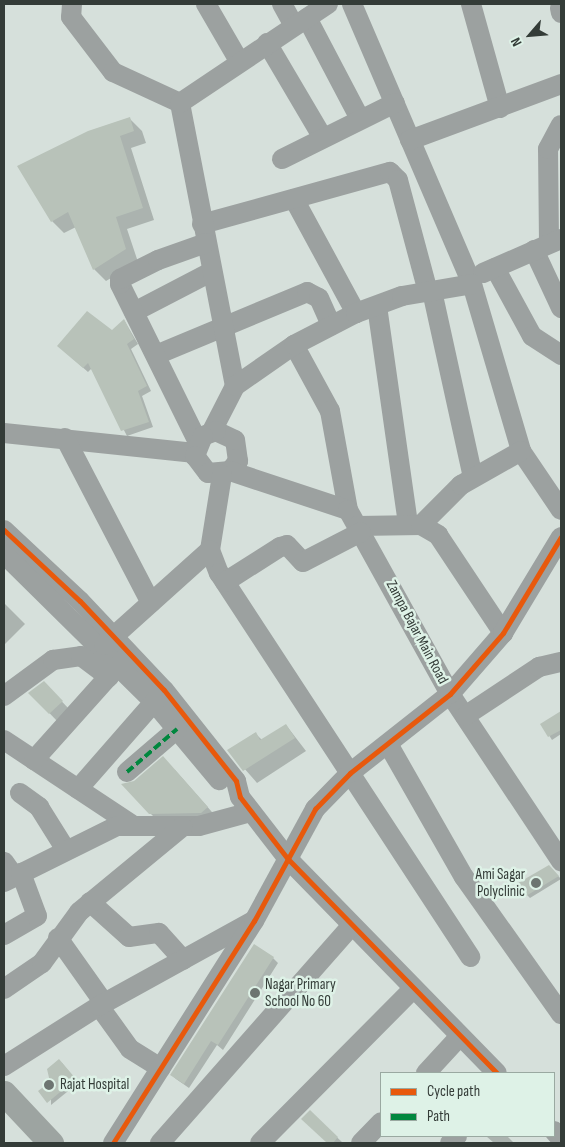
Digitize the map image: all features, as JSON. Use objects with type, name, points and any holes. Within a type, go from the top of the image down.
[{"type":"main road","points":[[4,1093],[51,1143]]},
{"type":"street","points":[[72,4],[71,17],[113,72],[180,103]]},
{"type":"street","points":[[206,4],[239,61]]},
{"type":"street","points":[[282,4],[301,22],[360,119]]},
{"type":"street","points":[[180,103],[239,61],[328,4]]},
{"type":"street","points":[[352,4],[471,281],[521,451],[561,510]]},
{"type":"street","points":[[471,4],[500,108]]},
{"type":"street","points":[[268,43],[323,138]]},
{"type":"street","points":[[410,140],[561,84]]},
{"type":"street","points":[[180,103],[222,327],[235,386]]},
{"type":"street","points":[[282,159],[394,103]]},
{"type":"street","points":[[561,125],[548,149],[548,244],[561,308]]},
{"type":"street","points":[[473,477],[430,291],[398,180],[390,172],[294,199],[204,234],[120,280],[134,312],[202,442],[202,469],[226,473],[310,497],[356,522],[415,525],[438,535],[503,632]]},
{"type":"street","points":[[294,199],[356,313]]},
{"type":"street","points":[[202,442],[235,386],[294,345],[356,313],[471,281],[548,244]]},
{"type":"street","points":[[495,268],[532,336],[561,355]]},
{"type":"street","points":[[134,312],[212,272]]},
{"type":"street","points":[[156,355],[311,291],[331,325]]},
{"type":"street","points":[[378,306],[415,525]]},
{"type":"street","name":"Zampa Bajar Main Road","points":[[294,345],[330,411],[356,522],[450,694],[561,861]]},
{"type":"street","points":[[4,433],[66,438],[202,442],[230,435],[238,447],[238,461],[226,473],[210,550],[107,642]]},
{"type":"street","points":[[66,438],[151,603]]},
{"type":"street","points":[[415,525],[450,493],[473,477],[521,451]]},
{"type":"street","points":[[225,582],[280,547],[287,545],[303,562],[356,522]]},
{"type":"street","points":[[4,530],[107,642],[119,666]]},
{"type":"street","points":[[113,1143],[254,921],[315,809],[350,773],[450,694],[503,632],[561,537]]},
{"type":"street","points":[[210,550],[225,582],[470,957]]},
{"type":"street","points":[[4,554],[107,642]]},
{"type":"street","points":[[4,696],[53,660],[81,656],[119,666],[159,696],[236,781],[245,805]]},
{"type":"street","points":[[465,716],[539,668],[561,662]]},
{"type":"street","points":[[34,760],[119,666]]},
{"type":"street","points":[[159,696],[177,729],[226,789],[245,805],[288,860],[496,1072]]},
{"type":"street","points":[[78,789],[159,696]]},
{"type":"street","points":[[127,772],[177,729]]},
{"type":"street","points":[[4,740],[131,824]]},
{"type":"street","points":[[388,744],[464,877],[558,1002]]},
{"type":"street","points":[[20,793],[38,807],[66,850]]},
{"type":"street","points":[[4,989],[42,963],[58,938],[90,902],[182,827],[245,805]]},
{"type":"street","points":[[4,935],[37,916],[11,873],[131,824],[182,827]]},
{"type":"street","points":[[90,902],[121,932],[137,938],[159,933],[183,960]]},
{"type":"street","points":[[4,1066],[101,1004],[254,921]]},
{"type":"street","points":[[160,1143],[351,926]]},
{"type":"street","points":[[58,938],[130,1049],[160,1068]]},
{"type":"street","points":[[260,1143],[413,989]]},
{"type":"street","points":[[427,1072],[460,1036]]},
{"type":"street","points":[[362,1143],[380,1123]]},
{"type":"building","points":[[130,117],[134,131],[120,136],[143,208],[116,217],[126,249],[93,270],[68,212],[51,222],[17,166],[88,131]]},
{"type":"building","points":[[87,311],[112,330],[124,319],[134,339],[127,344],[147,386],[138,391],[149,422],[121,431],[88,363],[83,368],[57,346]]},
{"type":"building","points":[[44,681],[63,701],[49,714],[28,693]]},
{"type":"building","points":[[561,711],[561,730],[548,737],[540,724]]},
{"type":"building","points":[[286,724],[295,738],[243,771],[227,750],[256,732],[260,740]]},
{"type":"building","points":[[163,756],[208,807],[201,813],[149,814],[121,784],[134,781]]},
{"type":"building","points":[[549,865],[559,876],[526,896],[518,883]]},
{"type":"building","points":[[254,944],[274,957],[218,1045],[211,1041],[184,1084],[170,1075]]},
{"type":"building","points":[[59,1059],[76,1079],[47,1103],[38,1091],[50,1082],[47,1069]]},
{"type":"building","points":[[310,1110],[338,1137],[333,1143],[327,1143],[301,1119]]},
{"type":"marked path","points":[[127,772],[177,729]]},
{"type":"cycle path","points":[[4,530],[80,601],[164,690],[236,781],[240,797],[288,859],[496,1072]]},
{"type":"cycle path","points":[[113,1143],[254,921],[315,809],[350,773],[450,694],[503,633],[561,537]]},
{"type":"place","name":"Ami Sagar Polyclinic","points":[[536,883]]},
{"type":"place","name":"Nagar Primary School No 60","points":[[255,993]]},
{"type":"place","name":"Rajat Hospital","points":[[49,1085]]}]
